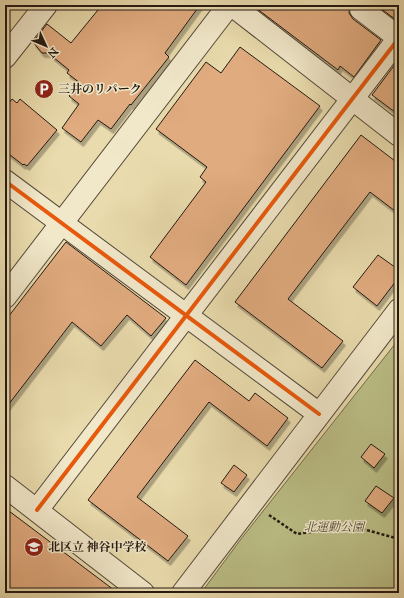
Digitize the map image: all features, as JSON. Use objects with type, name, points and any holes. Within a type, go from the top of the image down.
[{"type":"street","points":[[5,57],[46,5]]},
{"type":"street","points":[[5,296],[231,5],[399,135]]},
{"type":"street","points":[[37,510],[399,38],[361,9]]},
{"type":"street","points":[[5,181],[319,414]]},
{"type":"street","points":[[183,593],[399,310]]},
{"type":"street","points":[[5,486],[143,593]]},
{"type":"path","points":[[268,514],[297,534],[352,526],[399,539]]},
{"type":"green space","name":"北運動公園","points":[[399,339],[399,593],[201,593],[241,539]]},
{"type":"building","points":[[102,5],[200,5],[165,53],[169,57],[111,129],[98,120],[81,142],[62,128],[79,104],[69,96],[80,83],[67,73],[69,70],[48,53],[42,53],[33,42],[47,24],[71,43]]},
{"type":"building","points":[[252,5],[350,5],[349,13],[353,19],[381,40],[354,77],[340,66],[338,70]]},
{"type":"building","points":[[376,5],[399,5],[399,22]]},
{"type":"building","points":[[240,47],[320,106],[186,285],[150,257],[206,182],[200,177],[207,167],[156,129],[206,62],[221,73]]},
{"type":"building","points":[[399,59],[399,115],[372,95]]},
{"type":"building","points":[[12,99],[17,103],[20,99],[57,130],[27,166],[24,164],[23,165],[5,151],[5,108]]},
{"type":"building","points":[[361,135],[399,164],[399,214],[370,192],[288,299],[343,341],[322,368],[235,302]]},
{"type":"building","points":[[66,242],[166,318],[151,336],[127,315],[101,346],[72,322],[5,409],[5,321]]},
{"type":"building","points":[[378,255],[399,270],[399,277],[377,306],[353,287]]},
{"type":"building","points":[[195,360],[249,401],[255,393],[288,418],[267,446],[209,402],[137,497],[188,536],[168,561],[88,500]]},
{"type":"building","points":[[371,444],[385,454],[374,468],[361,457]]},
{"type":"building","points":[[234,465],[247,475],[234,492],[221,483]]},
{"type":"building","points":[[376,486],[394,498],[382,513],[365,501]]},
{"type":"building","name":"北区立 神谷中学校","points":[[5,508],[118,593],[5,593]]},
{"type":"cycle path","points":[[37,510],[399,38]]},
{"type":"cycle path","points":[[5,181],[319,414]]},
{"type":"place","name":"三井のリパーク","points":[[44,89]]},
{"type":"place","name":"北区立 神谷中学校","points":[[34,547]]}]
